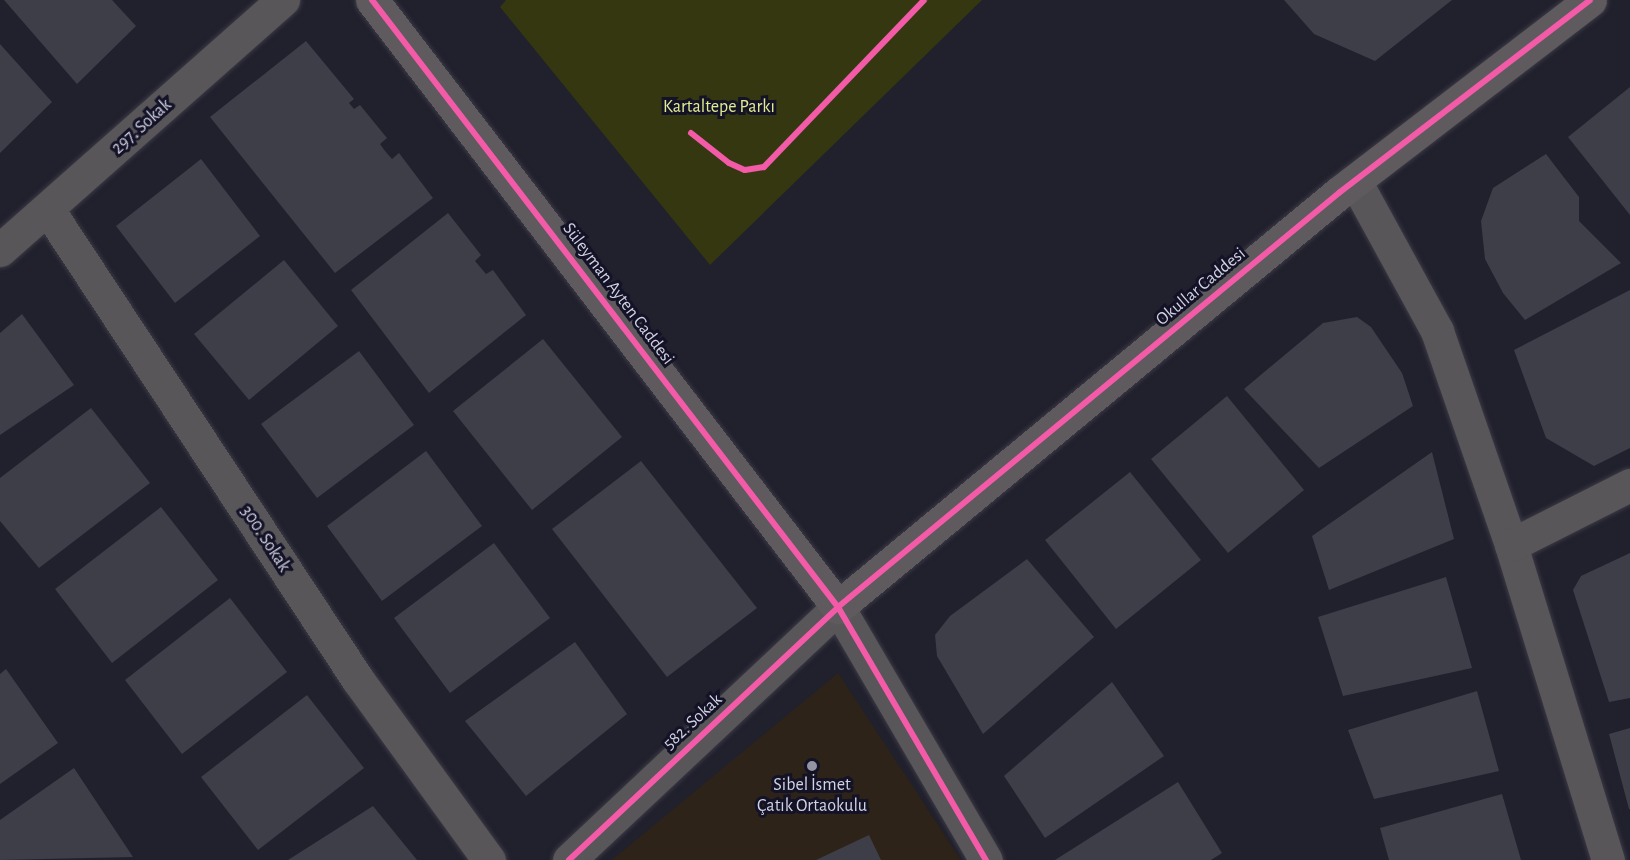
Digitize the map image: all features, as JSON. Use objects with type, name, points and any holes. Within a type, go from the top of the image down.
[{"type":"street","name":"297. Sokak","points":[[0,250],[49,211],[283,0]]},
{"type":"street","name":"Süleyman Ayten Caddesi","points":[[372,0],[838,607]]},
{"type":"street","name":"Okullar Caddesi","points":[[838,607],[1355,181],[1590,0]]},
{"type":"street","points":[[1355,181],[1437,331],[1511,545],[1608,860]]},
{"type":"street","name":"300. Sokak","points":[[49,211],[358,680],[489,860]]},
{"type":"street","points":[[1511,545],[1630,485]]},
{"type":"street","name":"582. Sokak","points":[[569,860],[838,607]]},
{"type":"street","points":[[838,607],[986,860]]},
{"type":"shaded area","name":"Sibel İsmet Çatık Ortaokulu","points":[[838,673],[961,860],[612,860]]},
{"type":"green space","name":"Kartaltepe Parkı","points":[[506,0],[982,0],[710,265],[500,7]]},
{"type":"building","points":[[4,0],[112,0],[136,26],[77,84]]},
{"type":"building","points":[[1284,0],[1452,0],[1375,61],[1314,34]]},
{"type":"building","points":[[306,41],[354,99],[349,103],[354,109],[360,105],[387,138],[380,144],[385,151],[392,159],[399,153],[433,198],[335,273],[210,117]]},
{"type":"building","points":[[0,44],[52,102],[0,153]]},
{"type":"building","points":[[1630,87],[1630,215],[1568,137]]},
{"type":"building","points":[[1546,154],[1579,197],[1579,221],[1621,263],[1525,320],[1503,293],[1485,259],[1481,221],[1493,188]]},
{"type":"building","points":[[201,159],[260,236],[175,303],[116,226]]},
{"type":"building","points":[[448,213],[481,255],[475,261],[486,274],[493,270],[526,315],[429,393],[351,290]]},
{"type":"building","points":[[284,260],[338,326],[249,400],[194,334]]},
{"type":"building","points":[[1630,290],[1630,448],[1594,466],[1546,438],[1514,350]]},
{"type":"building","points":[[22,314],[74,385],[0,435],[0,333]]},
{"type":"building","points":[[1357,317],[1371,327],[1402,373],[1413,406],[1319,468],[1244,389],[1323,323]]},
{"type":"building","points":[[543,339],[622,437],[532,510],[453,411]]},
{"type":"building","points":[[359,351],[414,425],[317,498],[261,424]]},
{"type":"building","points":[[1227,396],[1304,490],[1228,553],[1151,459]]},
{"type":"building","points":[[91,408],[150,483],[39,568],[0,521],[0,478]]},
{"type":"building","points":[[426,451],[482,526],[382,601],[327,526]]},
{"type":"building","points":[[1432,452],[1454,539],[1329,590],[1312,536]]},
{"type":"building","points":[[641,461],[757,608],[667,677],[552,529]]},
{"type":"building","points":[[1130,472],[1201,560],[1116,629],[1045,540]]},
{"type":"building","points":[[161,507],[218,580],[112,663],[55,589]]},
{"type":"building","points":[[494,543],[550,618],[450,693],[394,618]]},
{"type":"building","points":[[1630,553],[1630,698],[1609,702],[1573,590],[1581,576]]},
{"type":"building","points":[[1027,559],[1094,637],[983,734],[937,656],[935,635],[950,616]]},
{"type":"building","points":[[1446,577],[1472,668],[1343,696],[1318,617]]},
{"type":"building","points":[[230,598],[287,672],[182,754],[125,680]]},
{"type":"building","points":[[575,642],[627,714],[526,796],[465,721]]},
{"type":"building","points":[[6,669],[58,743],[0,784],[0,674]]},
{"type":"building","points":[[1112,682],[1164,756],[1045,838],[1004,776]]},
{"type":"building","points":[[1477,691],[1499,771],[1374,799],[1348,730]]},
{"type":"building","points":[[307,695],[364,768],[258,850],[201,777]]},
{"type":"building","points":[[1630,728],[1630,809],[1629,809],[1609,734]]},
{"type":"building","points":[[74,768],[133,857],[0,860],[0,820]]},
{"type":"building","points":[[1178,782],[1222,853],[1211,860],[1055,860]]},
{"type":"building","points":[[1502,794],[1521,860],[1389,860],[1380,828]]},
{"type":"building","points":[[373,806],[417,860],[288,860]]},
{"type":"building","points":[[869,835],[881,860],[816,860]]},
{"type":"cycle path","points":[[372,0],[838,607],[986,860]]},
{"type":"cycle path","points":[[691,133],[729,163],[745,170],[764,167],[924,0]]},
{"type":"cycle path","points":[[569,860],[838,607],[1340,192],[1590,0]]},
{"type":"place","name":"Sibel İsmet Çatık Ortaokulu","points":[[812,766]]}]
